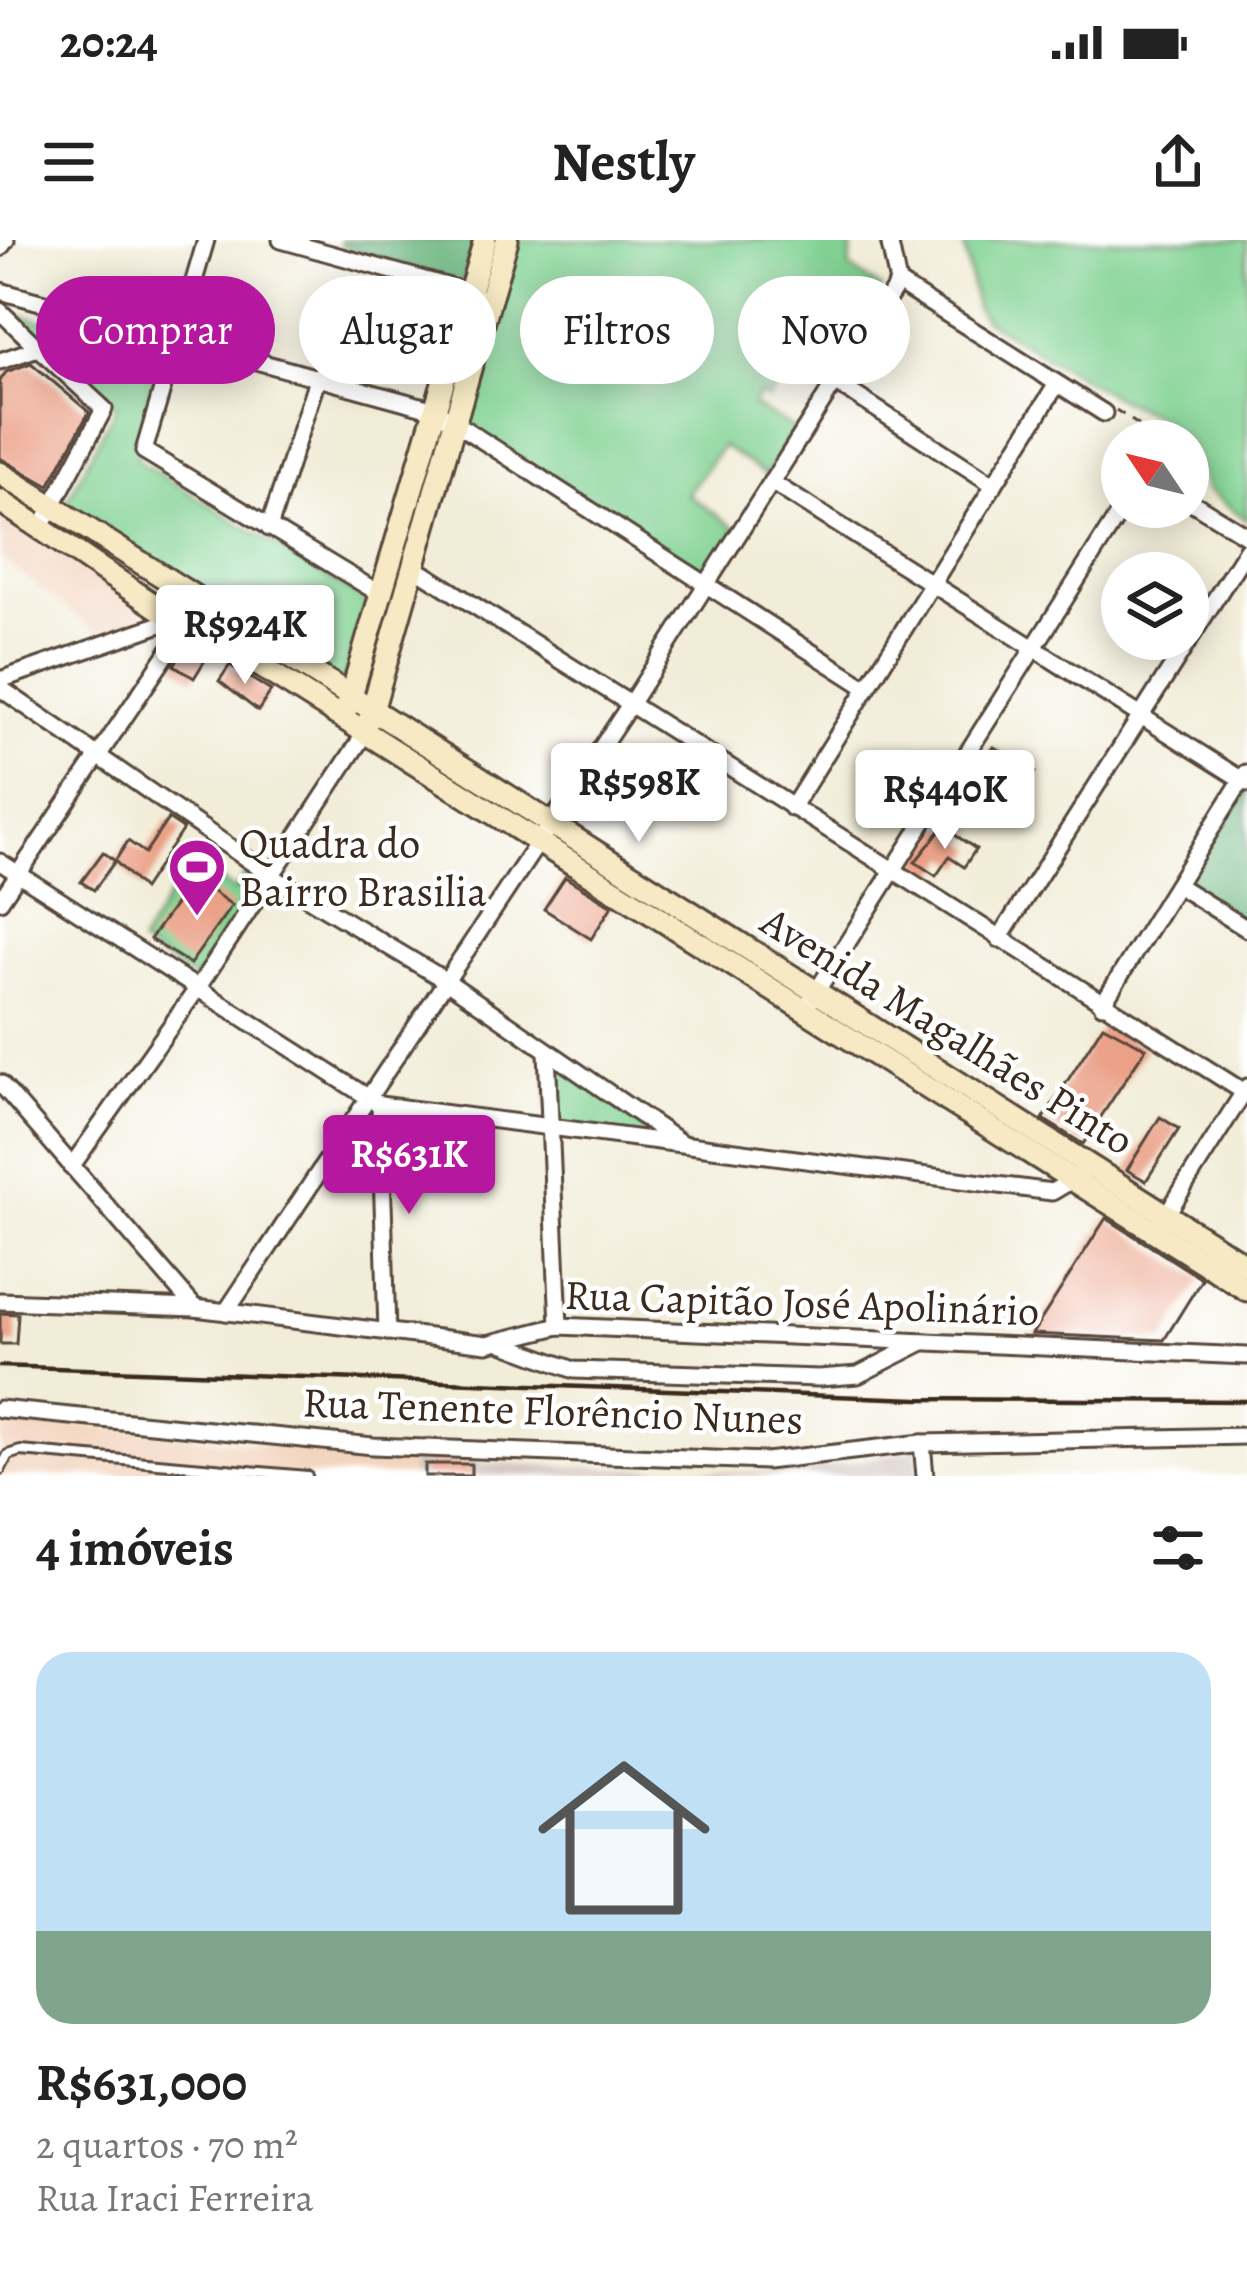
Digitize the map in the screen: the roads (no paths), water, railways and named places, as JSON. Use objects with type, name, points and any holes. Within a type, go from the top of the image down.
[{"type":"main road","points":[[482,276],[485,240]]},
{"type":"main road","points":[[490,276],[508,240]]},
{"type":"main road","points":[[343,719],[445,384]]},
{"type":"main road","points":[[365,733],[415,568],[462,384]]},
{"type":"main road","name":"Avenida Magalhães Pinto","points":[[0,473],[482,779],[544,833],[803,1013],[1081,1173]]},
{"type":"main road","name":"Avenida Magalhães Pinto","points":[[0,501],[468,799],[544,833],[817,992],[1161,1224],[1247,1290]]},
{"type":"main road","points":[[468,799],[482,779]]},
{"type":"main road","name":"Avenida Magalhães Pinto","points":[[1161,1224],[1247,1266]]},
{"type":"street","points":[[0,248],[5,240]]},
{"type":"street","points":[[195,276],[206,240]]},
{"type":"street","points":[[281,240],[327,246],[419,276]]},
{"type":"street","points":[[890,240],[897,276]]},
{"type":"street","points":[[0,291],[36,301]]},
{"type":"street","points":[[910,291],[1104,413]]},
{"type":"street","points":[[0,311],[36,346]]},
{"type":"street","points":[[0,361],[36,349]]},
{"type":"street","points":[[792,808],[1057,383]]},
{"type":"street","points":[[41,527],[104,409],[77,384]]},
{"type":"street","points":[[163,384],[144,452],[382,595]]},
{"type":"street","points":[[269,528],[314,384]]},
{"type":"street","points":[[345,384],[435,410],[867,688]]},
{"type":"street","points":[[226,1312],[375,1101],[834,384]]},
{"type":"street","points":[[838,384],[994,485]]},
{"type":"street","points":[[771,482],[1245,778],[1102,1005]]},
{"type":"street","points":[[1209,513],[1247,536]]},
{"type":"street","points":[[803,1013],[1110,528]]},
{"type":"street","points":[[998,939],[1247,549]]},
{"type":"street","points":[[415,568],[1102,1005],[1246,1089],[1161,1224]]},
{"type":"street","points":[[0,902],[200,600]]},
{"type":"street","points":[[0,684],[182,621]]},
{"type":"street","points":[[0,684],[95,758],[273,877],[448,982],[686,1147]]},
{"type":"street","points":[[71,1168],[273,877],[365,733]]},
{"type":"street","points":[[0,862],[375,1101],[686,1147],[1052,1192],[1081,1173]]},
{"type":"street","points":[[1177,885],[1247,928]]},
{"type":"street","points":[[547,1052],[560,1326]]},
{"type":"street","points":[[0,1083],[71,1168],[148,1248],[195,1308]]},
{"type":"street","points":[[375,1101],[387,1332]]},
{"type":"street","name":"Rua Capitão José Apolinário","points":[[0,1301],[195,1308],[502,1343],[560,1326],[1247,1356]]},
{"type":"street","points":[[502,1343],[574,1370],[819,1378],[859,1375],[923,1342]]},
{"type":"street","name":"Rua Tenente Florêncio Nunes","points":[[0,1409],[374,1446],[663,1458],[802,1459],[922,1443],[1247,1436]]},
{"type":"street","points":[[922,1443],[925,1476]]},
{"type":"lane","points":[[0,1470],[8,1455],[21,1451],[218,1473],[307,1476]]},
{"type":"railway","points":[[0,1366],[918,1399],[1247,1401]]},
{"type":"place","name":"Quadra do Bairro Brasilia","points":[[197,918]]}]
